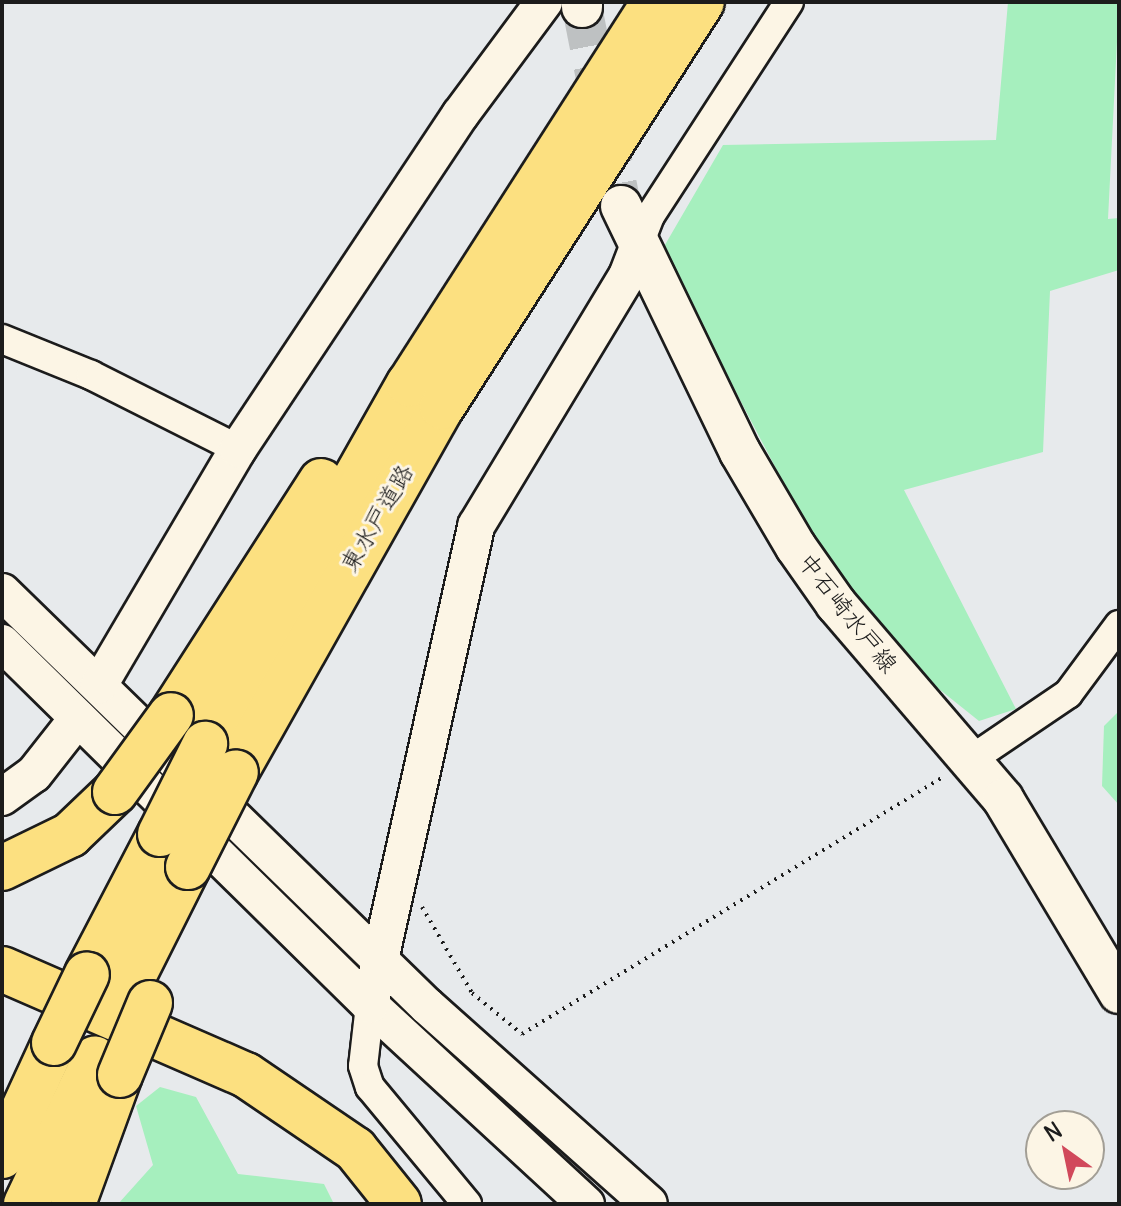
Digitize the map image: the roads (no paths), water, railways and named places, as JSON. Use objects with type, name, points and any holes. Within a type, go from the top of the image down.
[{"type":"highway","name":"東水戸道路","points":[[229,768],[409,384],[590,97],[654,2]]},
{"type":"highway","name":"東水戸道路","points":[[2,1156],[54,1043],[121,989],[160,834],[229,768],[360,546],[616,129],[702,2]]},
{"type":"highway","points":[[2,868],[70,835],[115,792],[171,715],[394,369],[590,97]]},
{"type":"highway","points":[[73,1204],[108,1067],[121,989],[196,873],[229,768]]},
{"type":"highway","points":[[2,969],[246,1075],[283,1097],[355,1149],[399,1204]]},
{"type":"highway","points":[[2,992],[235,1094],[311,1142],[372,1204]]},
{"type":"highway","points":[[26,1204],[108,1067]]},
{"type":"main road","name":"中石崎水戸線","points":[[621,206],[638,247],[660,278],[740,452],[796,547],[836,604],[972,759],[1021,825],[1119,993]]},
{"type":"street","points":[[467,1204],[370,1087],[363,1066],[379,960],[476,526],[627,276],[650,216],[789,2]]},
{"type":"street","points":[[99,685],[238,449],[468,103],[569,4]]},
{"type":"street","points":[[2,339],[91,375],[238,449]]},
{"type":"street","points":[[2,592],[379,960],[649,1204]]},
{"type":"street","points":[[972,759],[1068,694],[1119,625]]},
{"type":"street","points":[[2,643],[370,1005],[586,1204]]},
{"type":"street","points":[[2,797],[34,774],[78,718]]},
{"type":"tunnel","points":[[582,7],[621,206]]}]
